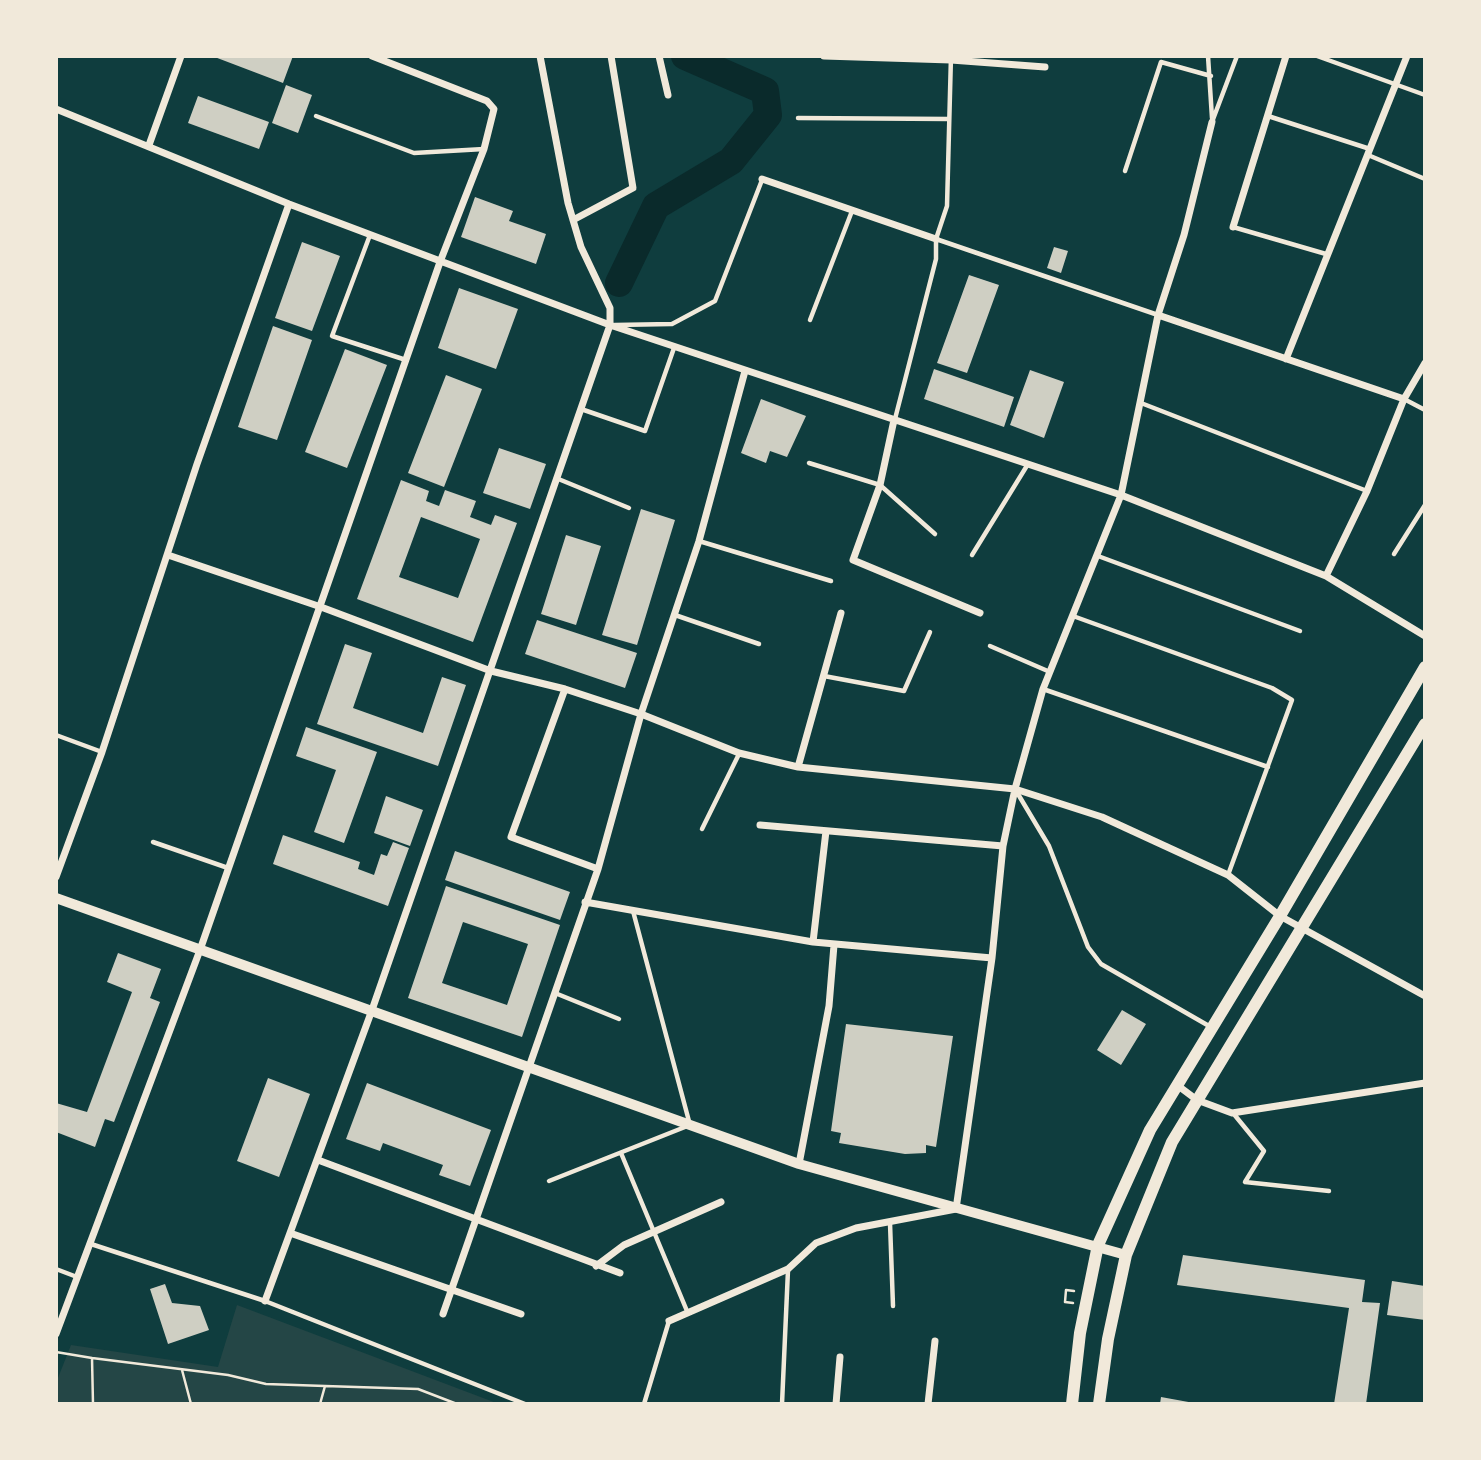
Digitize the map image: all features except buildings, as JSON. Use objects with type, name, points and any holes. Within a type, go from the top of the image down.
[{"type":"main road","points":[[1072,1404],[1080,1333],[1098,1245],[1150,1130],[1280,916],[1425,667]]},
{"type":"main road","points":[[1099,1404],[1108,1339],[1126,1255],[1172,1142],[1425,724]]},
{"type":"street","points":[[149,145],[181,56]]},
{"type":"street","points":[[56,1334],[200,950],[440,262],[484,149],[494,109],[487,101],[372,56]]},
{"type":"street","points":[[265,1301],[372,1010],[610,325],[610,308],[581,247],[573,220],[540,56]]},
{"type":"street","points":[[573,220],[633,188],[611,56]]},
{"type":"street","points":[[659,56],[668,95]]},
{"type":"street","points":[[824,56],[951,58],[1045,67]]},
{"type":"street","points":[[1233,227],[1286,56]]},
{"type":"street","points":[[1286,359],[1407,56]]},
{"type":"street","points":[[56,110],[149,145],[289,204],[610,325],[1121,495],[1326,576],[1425,636]]},
{"type":"street","points":[[956,1209],[992,958],[1003,846],[1015,789],[1043,689],[1121,495],[1158,315],[1184,235],[1212,122]]},
{"type":"street","points":[[762,179],[936,239]]},
{"type":"street","points":[[56,877],[102,752],[289,204]]},
{"type":"street","points":[[1158,315],[1404,399]]},
{"type":"street","points":[[1326,576],[1367,491],[1404,399],[1425,363]]},
{"type":"street","points":[[443,1314],[598,869],[641,714],[699,541],[745,371]]},
{"type":"street","points":[[894,420],[880,485],[853,560],[980,613]]},
{"type":"street","points":[[168,555],[321,607],[491,671],[565,689],[641,714],[739,753],[798,767],[1015,789],[1102,817],[1228,875],[1280,916],[1425,996]]},
{"type":"street","points":[[798,767],[841,613]]},
{"type":"street","points":[[565,689],[511,837],[598,869]]},
{"type":"street","points":[[760,825],[1003,846]]},
{"type":"street","points":[[813,942],[825,831]]},
{"type":"street","points":[[56,898],[799,1164],[956,1209],[1098,1245],[1126,1255]]},
{"type":"street","points":[[586,902],[813,942],[992,958]]},
{"type":"street","points":[[799,1164],[829,1006],[834,944]]},
{"type":"street","points":[[1177,1085],[1197,1100],[1232,1113],[1425,1083]]},
{"type":"street","points":[[318,1160],[620,1273]]},
{"type":"street","points":[[596,1266],[624,1245],[721,1202]]},
{"type":"street","points":[[669,1321],[788,1269],[816,1244],[856,1228],[956,1209]]},
{"type":"street","points":[[290,1233],[521,1314]]},
{"type":"street","points":[[928,1404],[935,1341]]},
{"type":"street","points":[[836,1404],[840,1357]]},
{"type":"lane","points":[[1208,56],[1212,122]]},
{"type":"lane","points":[[1212,122],[1237,56]]},
{"type":"lane","points":[[1317,56],[1425,95]]},
{"type":"lane","points":[[894,420],[936,259],[936,239],[947,206],[951,58]]},
{"type":"lane","points":[[1125,171],[1161,62],[1211,76]]},
{"type":"lane","points":[[316,116],[414,153],[484,149]]},
{"type":"lane","points":[[1268,116],[1368,152],[1425,179]]},
{"type":"lane","points":[[798,118],[949,119]]},
{"type":"lane","points":[[610,325],[672,324],[715,301],[762,179]]},
{"type":"lane","points":[[810,320],[853,210]]},
{"type":"lane","points":[[1233,227],[1326,254]]},
{"type":"lane","points":[[370,234],[332,336],[407,360]]},
{"type":"lane","points":[[936,239],[1158,315]]},
{"type":"lane","points":[[580,409],[645,431],[674,348]]},
{"type":"lane","points":[[1404,399],[1425,410]]},
{"type":"lane","points":[[1141,403],[1367,491]]},
{"type":"lane","points":[[809,463],[880,485],[935,534]]},
{"type":"lane","points":[[972,555],[1028,464]]},
{"type":"lane","points":[[555,478],[629,508]]},
{"type":"lane","points":[[1394,554],[1425,505]]},
{"type":"lane","points":[[699,541],[831,581]]},
{"type":"lane","points":[[1098,555],[1300,631]]},
{"type":"lane","points":[[674,615],[759,644]]},
{"type":"lane","points":[[1073,616],[1272,688],[1292,700],[1228,875]]},
{"type":"lane","points":[[824,676],[904,691],[930,632]]},
{"type":"lane","points":[[990,646],[1050,672]]},
{"type":"lane","points":[[1043,689],[1268,767]]},
{"type":"lane","points":[[56,735],[102,752]]},
{"type":"lane","points":[[702,829],[739,753]]},
{"type":"lane","points":[[1015,789],[1049,846],[1088,947],[1101,964],[1212,1028]]},
{"type":"lane","points":[[153,842],[229,868]]},
{"type":"lane","points":[[549,1181],[690,1125],[633,911]]},
{"type":"lane","points":[[554,992],[619,1019]]},
{"type":"lane","points":[[1232,1113],[1264,1151],[1245,1182],[1329,1191]]},
{"type":"lane","points":[[621,1153],[651,1232],[687,1311]]},
{"type":"lane","points":[[890,1223],[893,1306]]},
{"type":"lane","points":[[91,1244],[265,1301],[525,1404]]},
{"type":"lane","points":[[56,1269],[78,1277]]},
{"type":"lane","points":[[782,1404],[788,1269]]},
{"type":"lane","points":[[644,1404],[669,1321]]},
{"type":"path","points":[[1065,1302],[1066,1290]]},
{"type":"path","points":[[56,1352],[228,1375],[267,1384],[418,1389],[457,1404]]},
{"type":"path","points":[[92,1358],[93,1404]]},
{"type":"path","points":[[182,1370],[191,1404]]},
{"type":"path","points":[[320,1404],[325,1385]]},
{"type":"shaded area","points":[[237,1305],[499,1404],[56,1404],[56,1383],[71,1345],[218,1367]]},
{"type":"waterway","points":[[619,283],[656,206],[731,161],[768,115],[765,91],[685,56]]}]
